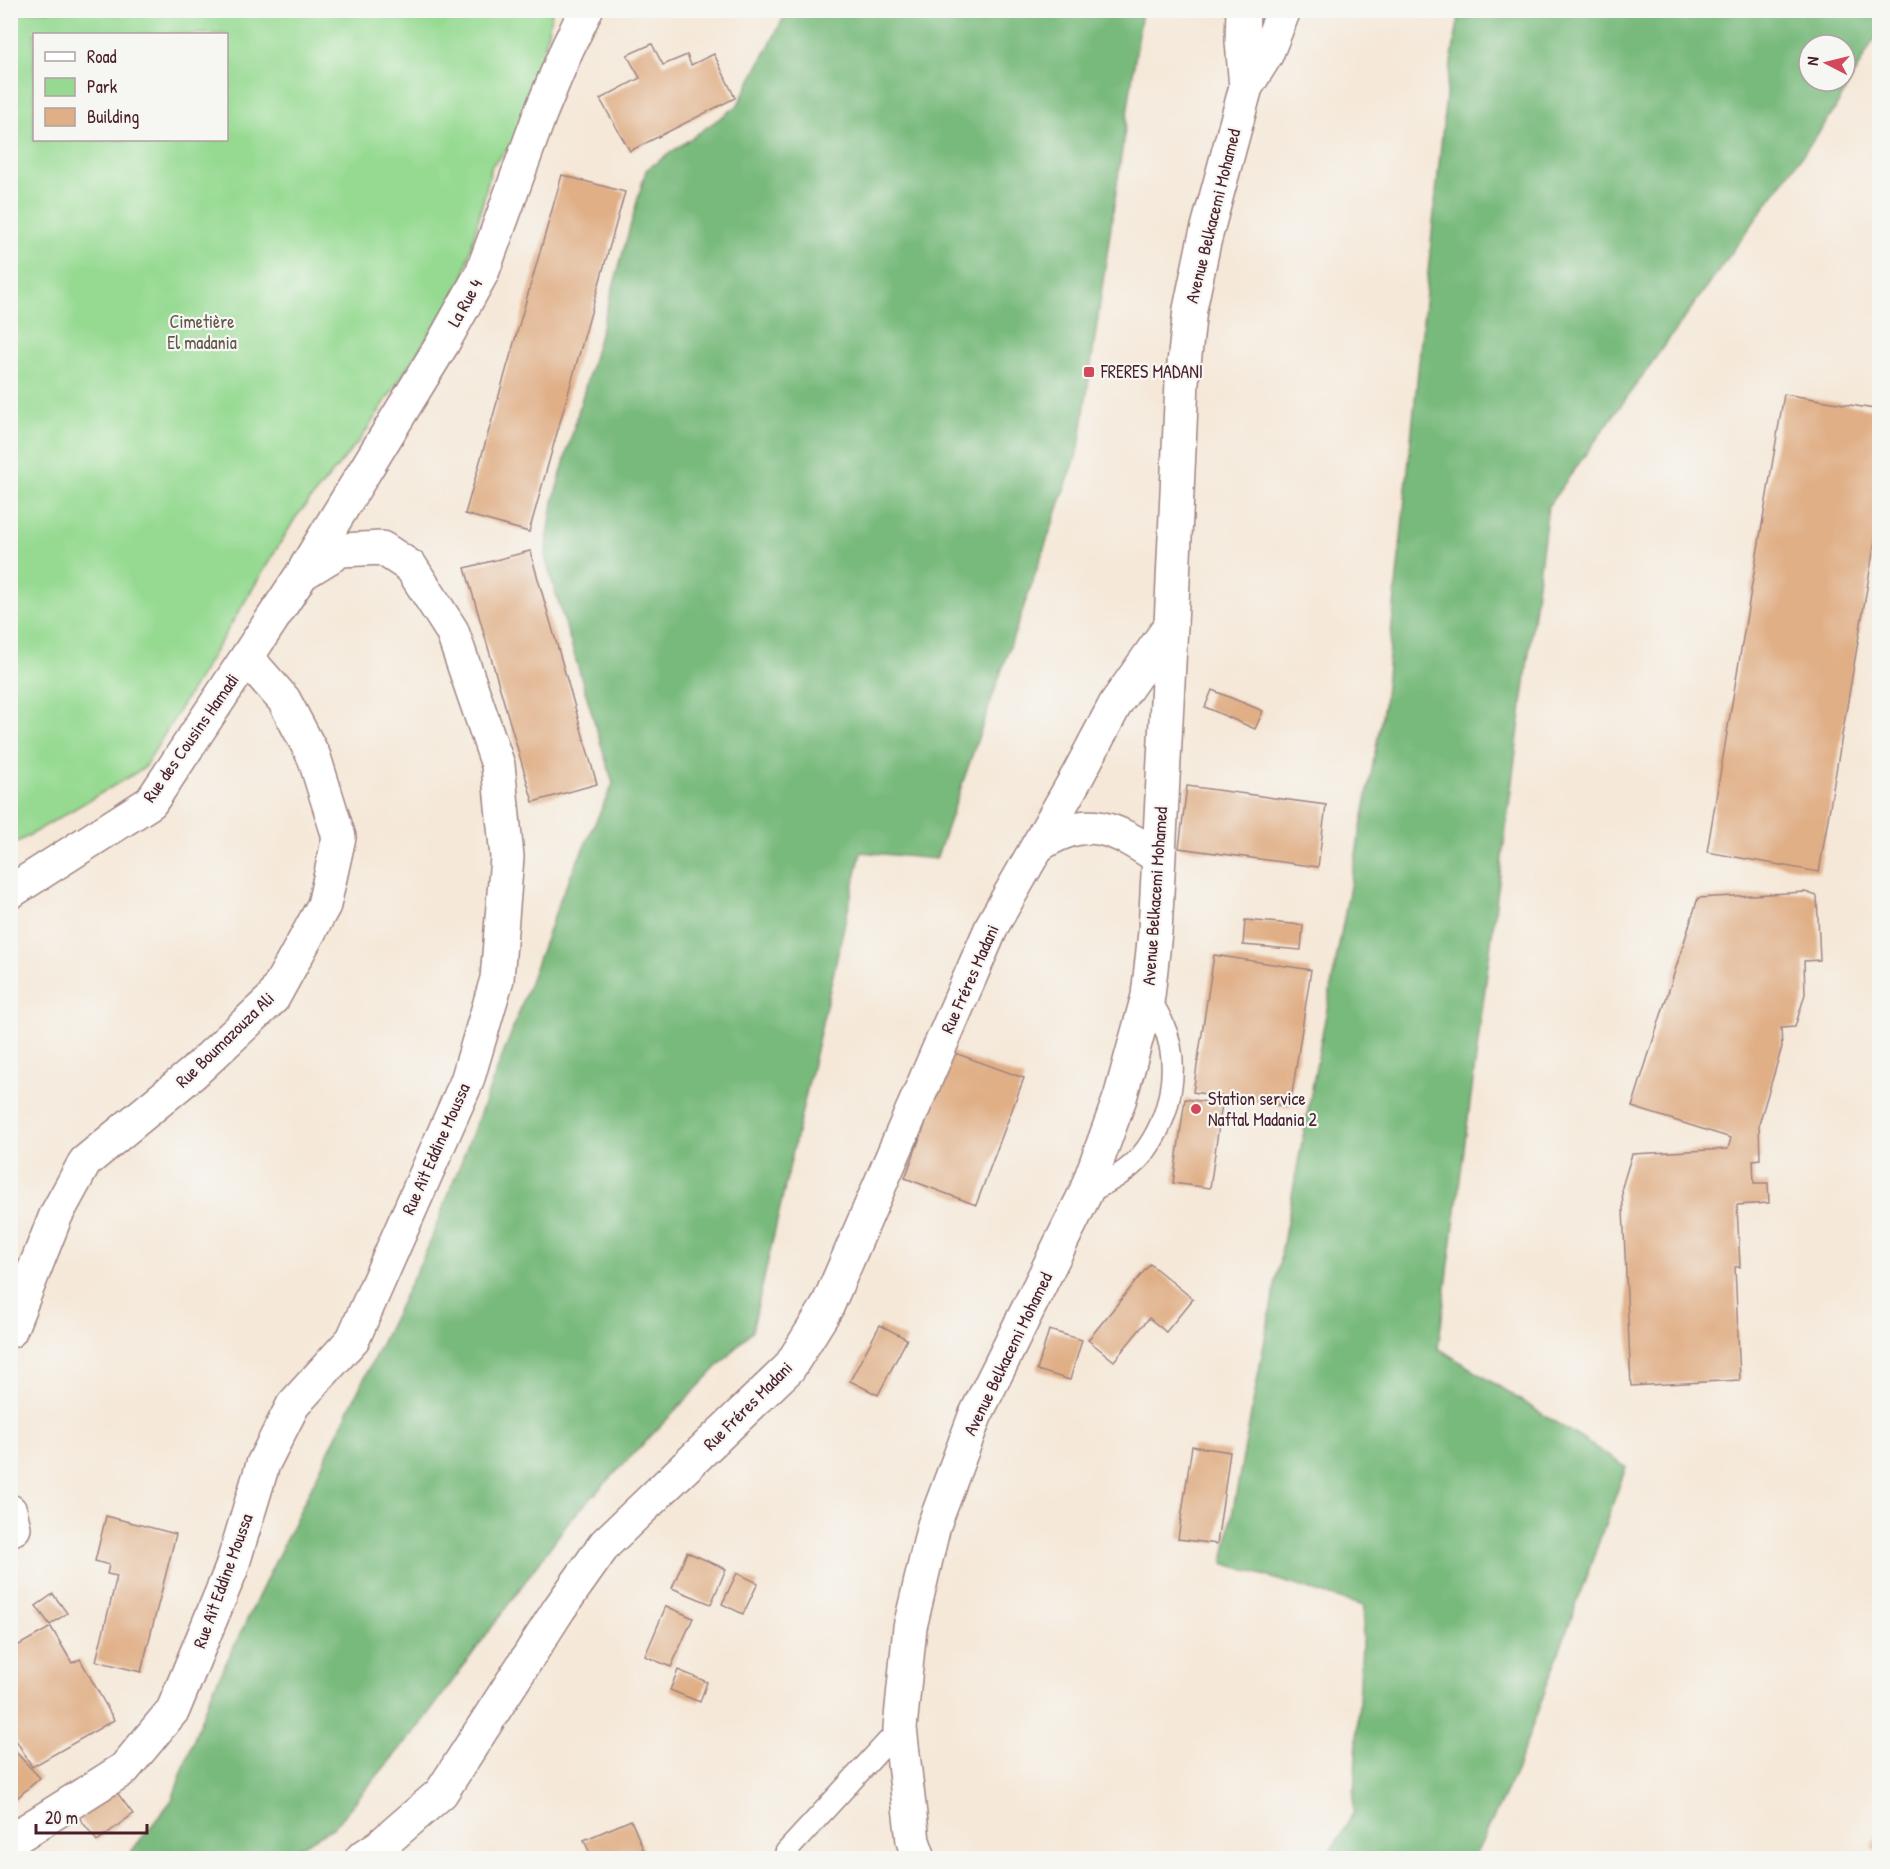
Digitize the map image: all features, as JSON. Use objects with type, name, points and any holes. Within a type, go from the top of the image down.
[{"type":"street","name":"La Rue 4","points":[[302,574],[443,343],[482,273],[540,114],[586,10]]},
{"type":"street","points":[[1242,10],[1246,87]]},
{"type":"street","name":"Avenue Belkacemi Mohamed","points":[[919,1858],[913,1841],[900,1728],[910,1627],[934,1525],[975,1416],[1085,1194],[1120,1098],[1148,996],[1155,932],[1182,382],[1190,309],[1204,242],[1246,87],[1266,55],[1284,10]]},
{"type":"street","name":"Rue Aït Eddine Moussa","points":[[10,1841],[124,1769],[173,1710],[231,1570],[263,1464],[294,1405],[353,1339],[467,1081],[497,979],[507,857],[498,765],[452,631],[411,567],[382,548],[341,550],[302,574],[247,658]]},
{"type":"street","name":"Rue Fréres Madani","points":[[362,1858],[380,1846],[441,1793],[558,1609],[605,1544],[789,1368],[827,1307],[993,924],[1116,703],[1171,625]]},
{"type":"street","name":"Rue des Cousins Hamadi","points":[[10,892],[151,802],[247,658]]},
{"type":"street","name":"Rue Boumazouza Ali","points":[[10,1331],[56,1215],[85,1162],[193,1073],[273,998],[324,904],[339,837],[314,757],[284,700],[247,658]]},
{"type":"street","points":[[1038,846],[1053,836],[1087,827],[1121,834],[1158,857]]},
{"type":"street","points":[[10,1511],[14,1528],[10,1530]]},
{"type":"lane","points":[[1085,1194],[1116,1178],[1142,1155],[1160,1127],[1171,1094],[1172,1059],[1164,1026],[1148,996]]},
{"type":"lane","points":[[787,1858],[786,1851],[900,1728]]},
{"type":"green space","points":[[788,10],[1142,11],[1079,448],[936,859],[861,852],[752,1331],[569,1521],[425,1719],[333,1828],[280,1858],[126,1858],[172,1800],[208,1700],[428,1247],[511,1034],[561,897],[613,784],[545,557],[553,502],[646,170],[737,106]]},
{"type":"green space","points":[[1879,10],[1879,30],[1857,69],[1857,33],[1797,33],[1797,93],[1844,93],[1832,114],[1548,506],[1438,1348],[1626,1467],[1516,1771],[1474,1858],[1327,1858],[1353,1814],[1364,1606],[1223,1563],[1384,705],[1447,86],[1460,11]]},
{"type":"green space","name":"Cimetière El madania","points":[[10,11],[552,11],[528,129],[492,165],[462,284],[362,437],[296,517],[144,768],[11,846]]},
{"type":"building","points":[[652,44],[663,65],[687,55],[691,65],[714,54],[735,98],[630,151],[600,99],[640,78],[627,55]]},
{"type":"building","points":[[562,175],[625,192],[529,532],[465,514]]},
{"type":"building","points":[[1784,394],[1880,410],[1880,511],[1819,872],[1707,852]]},
{"type":"building","points":[[530,551],[597,784],[533,802],[465,568]]},
{"type":"building","points":[[1212,690],[1263,711],[1255,729],[1205,707]]},
{"type":"building","points":[[1187,786],[1326,805],[1318,867],[1179,848]]},
{"type":"building","points":[[1805,892],[1817,896],[1820,960],[1804,961],[1805,994],[1795,1027],[1781,1028],[1782,1047],[1759,1124],[1760,1159],[1753,1160],[1754,1183],[1768,1183],[1769,1203],[1737,1205],[1740,1267],[1735,1267],[1740,1380],[1631,1386],[1622,1187],[1632,1154],[1728,1149],[1731,1138],[1632,1107],[1698,898]]},
{"type":"building","points":[[1245,920],[1303,925],[1301,950],[1243,945]]},
{"type":"building","points":[[1214,955],[1311,970],[1290,1107],[1193,1092]]},
{"type":"building","points":[[952,1052],[1024,1078],[976,1205],[905,1178]]},
{"type":"building","points":[[1185,1099],[1222,1104],[1210,1188],[1173,1183]]},
{"type":"building","points":[[1150,1264],[1193,1299],[1166,1332],[1149,1318],[1114,1361],[1088,1340]]},
{"type":"building","points":[[880,1325],[907,1339],[878,1395],[850,1381]]},
{"type":"building","points":[[1049,1330],[1082,1340],[1070,1380],[1037,1370]]},
{"type":"building","points":[[1192,1446],[1230,1452],[1217,1544],[1178,1539]]},
{"type":"building","points":[[106,1516],[176,1534],[141,1672],[96,1661],[117,1576],[107,1574],[109,1565],[95,1561]]},
{"type":"building","points":[[687,1552],[726,1569],[711,1604],[672,1588]]},
{"type":"building","points":[[737,1573],[758,1583],[743,1614],[722,1604]]},
{"type":"building","points":[[53,1594],[67,1613],[50,1625],[36,1606]]},
{"type":"building","points":[[666,1606],[693,1618],[671,1667],[645,1656]]},
{"type":"building","points":[[51,1627],[72,1663],[80,1659],[114,1720],[32,1767],[10,1730],[10,1650]]},
{"type":"building","points":[[678,1670],[707,1682],[700,1702],[670,1690]]},
{"type":"building","points":[[10,1746],[40,1778],[10,1804]]},
{"type":"building","points":[[110,1783],[133,1814],[97,1841],[74,1811]]},
{"type":"building","points":[[631,1820],[647,1858],[592,1858],[584,1840]]},
{"type":"building","points":[[1880,1825],[1880,1852],[1871,1849]]},
{"type":"place","name":"FRERES MADANI","points":[[1089,372]]},
{"type":"place","name":"Station service Naftal Madania 2","points":[[1196,1109]]}]
